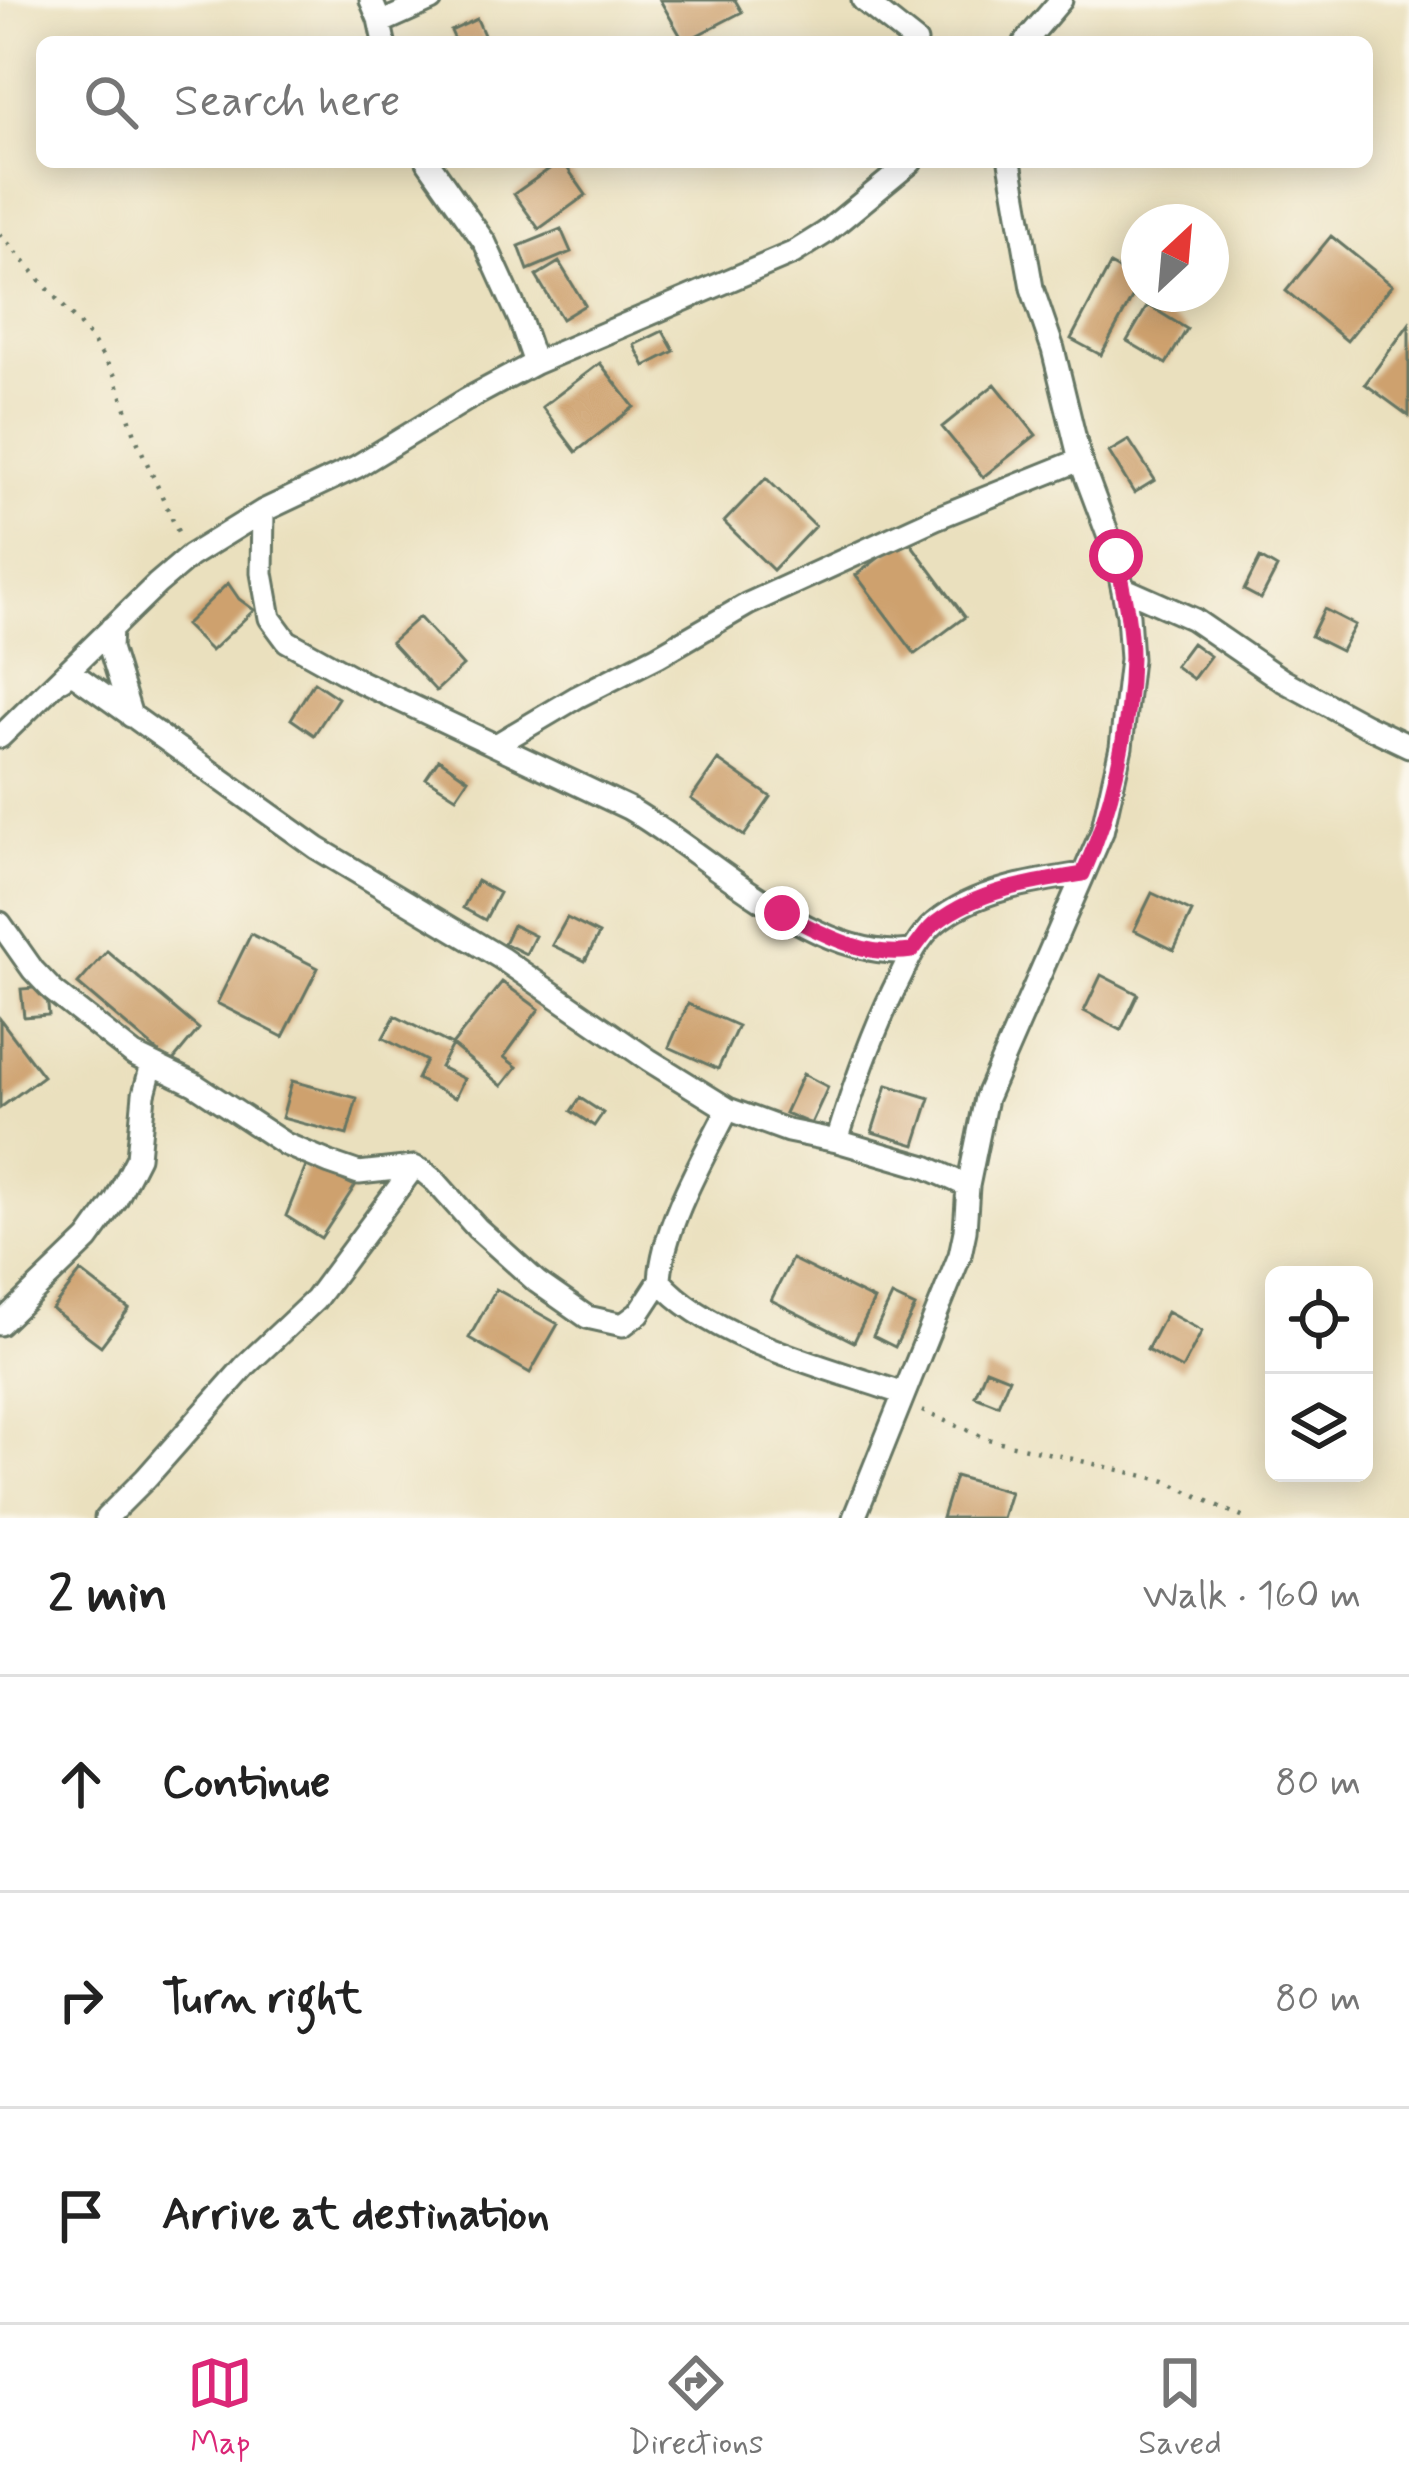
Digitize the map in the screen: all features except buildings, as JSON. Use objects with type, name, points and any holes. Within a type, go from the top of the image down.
[{"type":"street","points":[[371,0],[382,33],[431,0]]},
{"type":"street","points":[[863,0],[908,36]]},
{"type":"street","points":[[1029,36],[1060,0]]},
{"type":"street","points":[[432,168],[485,243],[535,363]]},
{"type":"street","points":[[0,737],[190,556],[263,511],[356,467],[535,363],[793,253],[904,168]]},
{"type":"street","points":[[854,1518],[960,1255],[986,1098],[1102,832],[1121,747],[1131,658],[1123,588],[1080,460],[1053,349],[1032,288],[1011,168]]},
{"type":"street","points":[[496,745],[748,604],[936,518],[1080,460]]},
{"type":"street","points":[[263,511],[262,573],[270,618],[287,641],[359,681],[645,818],[782,913],[830,938],[873,951],[912,951]]},
{"type":"street","points":[[1123,588],[1193,619],[1282,680],[1409,746]]},
{"type":"street","points":[[111,628],[110,648],[131,717]]},
{"type":"street","points":[[62,679],[71,672],[316,848],[501,958],[728,1109],[788,1132],[926,1167],[968,1186]]},
{"type":"street","points":[[837,1142],[859,1068],[885,1006],[912,951],[934,924],[968,903],[1026,883],[1083,874]]},
{"type":"street","points":[[0,923],[53,992],[134,1055],[194,1084],[285,1144],[315,1156],[359,1173],[414,1167],[436,1182],[477,1228],[537,1282],[587,1317],[623,1325],[639,1313],[660,1281],[671,1231],[728,1109]]},
{"type":"street","points":[[0,1324],[88,1239],[116,1200],[139,1157],[143,1094],[152,1064]]},
{"type":"street","points":[[106,1518],[247,1365],[315,1300],[414,1167]]},
{"type":"street","points":[[660,1281],[692,1312],[806,1363],[902,1398]]},
{"type":"path","points":[[0,233],[90,337],[114,374],[161,500],[190,556]]},
{"type":"path","points":[[902,1398],[988,1439],[1166,1481],[1244,1518]]},
{"type":"route","points":[[782,913],[830,938],[892,954],[912,951],[934,924],[968,903],[1026,883],[1083,874],[1102,832],[1121,747],[1131,658],[1116,556]]}]
